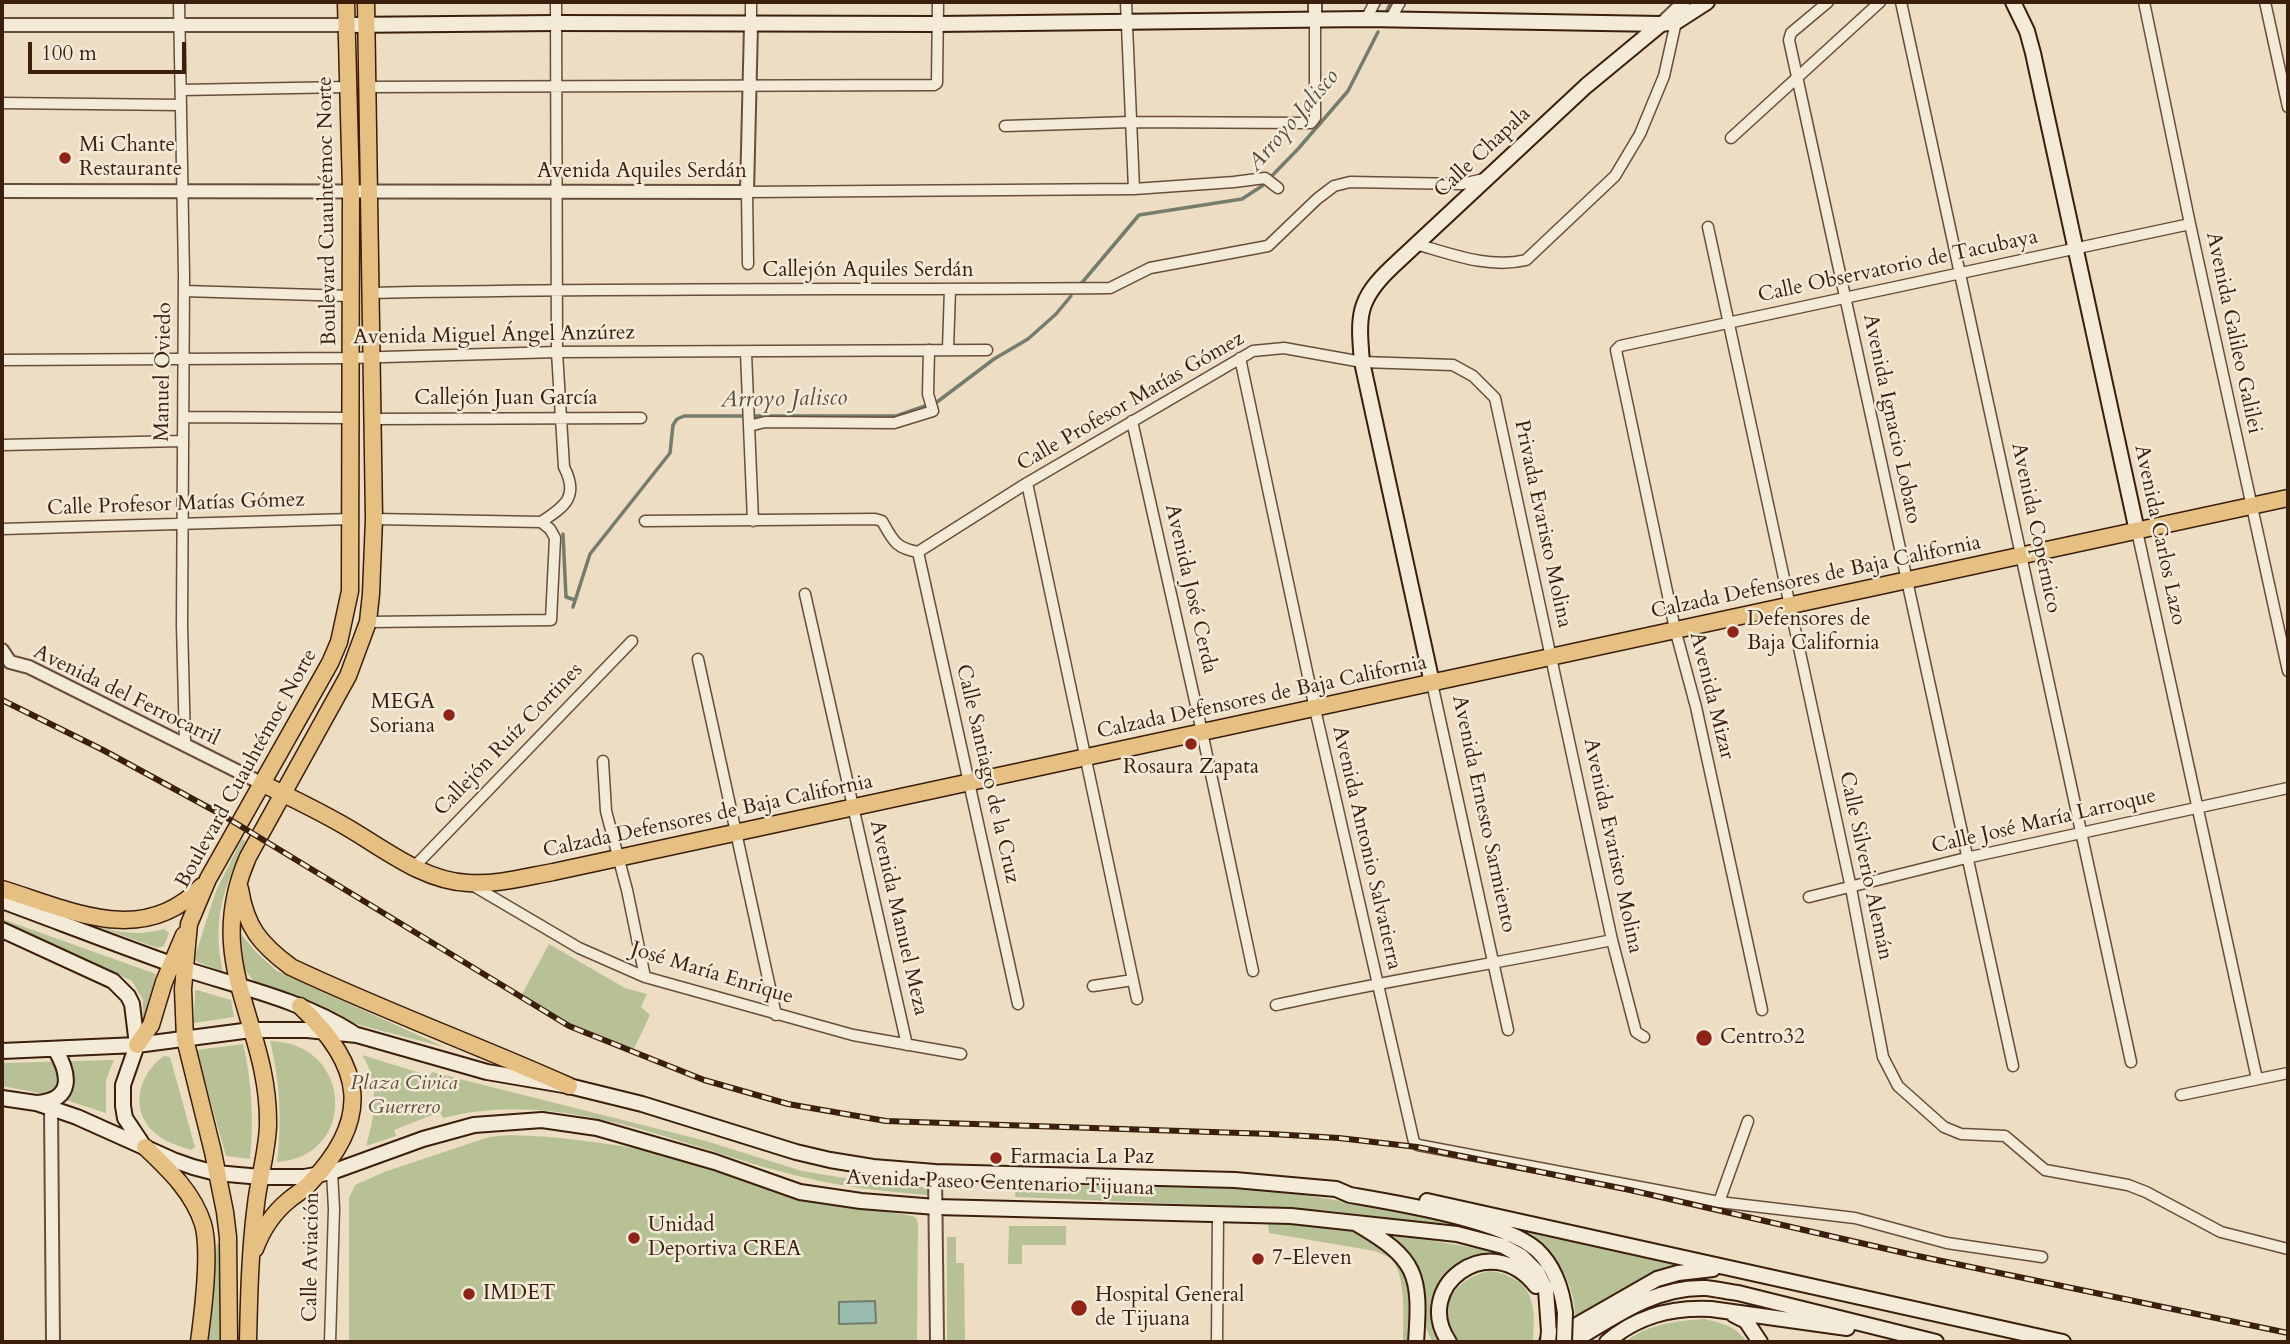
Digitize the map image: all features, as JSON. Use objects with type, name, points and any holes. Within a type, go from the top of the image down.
[{"type":"main road","name":"Boulevard Cuauhtémoc Norte","points":[[178,966],[189,924],[208,879],[320,684],[339,642],[350,591],[351,190],[346,2]]},
{"type":"main road","name":"Boulevard Cuauhtémoc Norte","points":[[248,1342],[249,1264],[266,1154],[267,1100],[264,1069],[237,984],[230,924],[238,879],[248,857],[348,676],[368,622],[371,594],[372,293],[366,2]]},
{"type":"main road","points":[[346,25],[938,24],[1315,19],[1668,23],[1707,2]]},
{"type":"main road","name":"Avenida Carlos Lazo","points":[[2013,2],[2027,31],[2033,53],[2137,531]]},
{"type":"main road","name":"Calle Chapala","points":[[1362,362],[1359,322],[1368,293],[1484,179],[1586,86],[1668,23]]},
{"type":"main road","name":"Avenida Ernesto Sarmiento","points":[[1362,362],[1432,683]]},
{"type":"main road","name":"Calzada Defensores de Baja California","points":[[263,784],[341,824],[414,867],[448,880],[468,883],[497,882],[1315,709],[2288,498]]},
{"type":"main road","points":[[2,889],[91,916],[133,921],[169,911],[189,898],[208,879]]},
{"type":"main road","points":[[238,879],[244,911],[252,929],[272,953],[290,967],[569,1086]]},
{"type":"main road","points":[[2,901],[178,966],[300,1006],[358,1035]]},
{"type":"main road","points":[[2,930],[88,968],[122,987],[132,1004],[137,1045]]},
{"type":"main road","points":[[178,966],[183,989],[185,1039],[210,1139],[228,1237],[229,1342]]},
{"type":"main road","points":[[178,966],[151,1025],[137,1045],[123,1085],[123,1106],[131,1130],[184,1188],[203,1222],[206,1250],[199,1342]]},
{"type":"main road","points":[[249,1264],[271,1219],[324,1173],[346,1130],[354,1098],[346,1063],[324,1032],[300,1006]]},
{"type":"main road","name":"Avenida Paseo Centenario Tijuana","points":[[2,1051],[137,1045],[251,1030],[281,1029],[358,1035],[487,1072],[569,1086],[642,1104],[830,1160],[873,1167],[935,1172],[1235,1180],[1336,1189],[1350,1195],[1478,1223],[1524,1241],[1536,1250],[1561,1287],[1565,1313],[1564,1342]]},
{"type":"main road","points":[[36,1104],[52,1101],[65,1087],[65,1070],[55,1049]]},
{"type":"main road","name":"Avenida Paseo Centenario Tijuana","points":[[2,1098],[51,1108],[95,1124],[173,1160],[216,1173],[261,1177],[324,1173],[461,1128],[506,1121],[542,1120],[597,1128],[715,1161],[800,1192],[861,1201],[936,1207],[1218,1213],[1353,1221],[1457,1234],[1503,1246],[1521,1256],[1537,1272],[1546,1290],[1548,1339]]},
{"type":"main road","points":[[1336,1189],[1354,1188],[1471,1210],[2063,1342]]},
{"type":"main road","points":[[1353,1221],[1388,1242],[1408,1265],[1417,1288],[1416,1342]]},
{"type":"main road","points":[[1449,1342],[1440,1322],[1441,1299],[1453,1278],[1475,1264],[1499,1261],[1521,1270],[1537,1288],[1549,1315]]},
{"type":"main road","points":[[1548,1339],[1657,1279],[1678,1273],[1725,1268]]},
{"type":"main road","points":[[1572,1342],[1658,1294],[1706,1288],[1738,1293],[1936,1342]]},
{"type":"main road","points":[[1606,1342],[1640,1320],[1664,1311],[1691,1308],[1836,1328],[1874,1328]]},
{"type":"main road","points":[[1726,1311],[1746,1321],[1760,1342]]},
{"type":"main road","points":[[1418,1314],[1425,1342]]},
{"type":"street","name":"Manuel Oviedo","points":[[179,2],[184,291],[182,525],[185,743]]},
{"type":"street","points":[[373,519],[541,522],[562,508],[571,495],[570,479],[564,467],[558,352],[556,2]]},
{"type":"street","points":[[748,264],[751,2]]},
{"type":"street","points":[[367,87],[936,85],[938,2]]},
{"type":"street","points":[[1126,2],[1134,189]]},
{"type":"street","points":[[1005,126],[1130,122],[1311,124],[1314,122],[1315,2]]},
{"type":"street","points":[[1366,19],[1375,2]]},
{"type":"street","points":[[1390,20],[1400,2]]},
{"type":"street","name":"Calle Chapala","points":[[1668,23],[1684,2]]},
{"type":"street","name":"Avenida Ignacio Lobato","points":[[1828,2],[1789,36],[1796,79],[2013,1066]]},
{"type":"street","points":[[1731,138],[1881,2]]},
{"type":"street","name":"Avenida Copérnico","points":[[1901,2],[2131,1062]]},
{"type":"street","name":"Avenida Galileo Galilei","points":[[2144,2],[2288,671]]},
{"type":"street","points":[[2265,2],[2288,107]]},
{"type":"street","points":[[1416,244],[1464,258],[1512,263],[1526,260],[1615,176],[1640,134],[1664,76],[1668,23]]},
{"type":"street","points":[[2,25],[346,25]]},
{"type":"street","points":[[181,90],[348,87]]},
{"type":"street","points":[[2,103],[181,106]]},
{"type":"street","name":"Callejón Aquiles Serdán","points":[[372,293],[557,289],[1110,288],[1150,268],[1267,247],[1334,186],[1350,182],[1462,184],[1484,179]]},
{"type":"street","name":"Avenida Aquiles Serdán","points":[[2,191],[747,192],[1134,189],[1234,182],[1271,183]]},
{"type":"street","name":"Calle Observatorio de Tacubaya","points":[[1616,350],[1620,346],[2190,224]]},
{"type":"street","name":"Calle Silverio Alemán","points":[[1708,227],[1850,888],[1883,1058],[1888,1070],[1898,1086],[1944,1127],[1961,1134],[2005,1136],[2045,1170],[2128,1185],[2221,1232],[2288,1249]]},
{"type":"street","points":[[948,349],[950,289]]},
{"type":"street","points":[[184,291],[349,296]]},
{"type":"street","name":"Calle Profesor Matías Gómez","points":[[918,552],[1027,483],[1253,351],[1284,348],[1362,362],[1453,365],[1473,376],[1495,398]]},
{"type":"street","points":[[749,425],[765,422],[894,422],[933,411],[929,398],[929,350]]},
{"type":"street","name":"Avenida Miguel Ángel Anzúrez","points":[[2,360],[350,358],[558,352],[987,350]]},
{"type":"street","name":"Avenida Mizar","points":[[1616,350],[1675,629],[1696,707],[1762,1010]]},
{"type":"street","points":[[746,353],[753,521]]},
{"type":"street","name":"Avenida Antonio Salvatierra","points":[[1240,358],[1315,709],[1412,1140],[1418,1145],[1719,1202]]},
{"type":"street","name":"Privada Evaristo Molina","points":[[1495,398],[1551,657]]},
{"type":"street","points":[[184,417],[350,418]]},
{"type":"street","name":"Callejón Juan García","points":[[372,419],[640,418]]},
{"type":"street","name":"Avenida José Cerda","points":[[1132,421],[1253,971]]},
{"type":"street","points":[[2,445],[183,441]]},
{"type":"street","points":[[1027,483],[1138,999]]},
{"type":"street","name":"Calle Profesor Matías Gómez","points":[[2,529],[351,519]]},
{"type":"street","points":[[645,521],[875,519],[882,521],[898,545],[905,550],[918,552]]},
{"type":"street","points":[[368,622],[551,620],[555,538],[550,529],[541,522]]},
{"type":"street","name":"Avenida Carlos Lazo","points":[[2137,531],[2257,1079]]},
{"type":"street","name":"Calle Santiago de la Cruz","points":[[918,552],[1018,1004]]},
{"type":"street","name":"Avenida Manuel Meza","points":[[805,594],[907,1045]]},
{"type":"street","name":"Callejón Ruíz Cortines","points":[[414,867],[632,641]]},
{"type":"street","name":"Avenida del Ferrocarril","points":[[2,649],[10,662],[29,667],[263,784]]},
{"type":"street","name":"Avenida Evaristo Molina","points":[[1551,657],[1612,940],[1636,1032],[1644,1037]]},
{"type":"street","points":[[698,659],[776,1015]]},
{"type":"street","name":"Avenida Ernesto Sarmiento","points":[[1432,683],[1508,1030]]},
{"type":"street","points":[[603,761],[606,811],[627,890],[645,977]]},
{"type":"street","name":"Calle José María Larroque","points":[[1809,897],[1966,858],[2288,788]]},
{"type":"street","name":"José María Enrique","points":[[468,883],[579,948],[645,977],[853,1035],[961,1054]]},
{"type":"street","points":[[1276,1005],[1377,983],[1495,964],[1612,940]]},
{"type":"street","points":[[1093,986],[1133,980]]},
{"type":"street","points":[[2180,1095],[2288,1073]]},
{"type":"street","points":[[51,1108],[53,1342]]},
{"type":"street","points":[[1748,1121],[1719,1202],[1855,1219],[1947,1243],[2042,1257]]},
{"type":"street","points":[[935,1172],[937,1342]]},
{"type":"street","name":"Calle Aviación","points":[[324,1173],[334,1209],[330,1342]]},
{"type":"street","points":[[1217,1342],[1218,1213]]},
{"type":"green space","points":[[242,839],[246,841],[231,873],[219,920],[218,936],[223,972],[195,961],[196,953],[216,891]]},
{"type":"green space","points":[[70,917],[116,931],[139,933],[164,929],[169,933],[164,946],[158,948]]},
{"type":"green space","points":[[2,919],[156,974],[143,1021],[143,1000],[132,981],[2,922]]},
{"type":"green space","points":[[241,934],[277,971],[444,1047],[352,1023],[258,986],[244,969]]},
{"type":"green space","points":[[549,944],[625,988],[647,994],[641,1007],[650,1015],[632,1053],[569,1026],[520,998]]},
{"type":"green space","points":[[197,990],[231,1000],[234,1017],[194,1023]]},
{"type":"green space","points":[[270,1041],[298,1047],[318,1060],[330,1079],[335,1100],[333,1122],[322,1141],[303,1155],[277,1162],[279,1102]]},
{"type":"green space","points":[[243,1044],[251,1101],[250,1159],[226,1156],[196,1050]]},
{"type":"green space","name":"Plaza Civica Guerrero","points":[[362,1055],[430,1076],[432,1072],[706,1141],[802,1171],[875,1183],[929,1187],[928,1195],[817,1181],[625,1125],[580,1115],[535,1110],[489,1110],[443,1118],[440,1112],[394,1130],[396,1136],[366,1146],[372,1123],[374,1088]]},
{"type":"green space","points":[[164,1056],[170,1057],[195,1147],[191,1150],[159,1136],[147,1124],[142,1114],[140,1093],[143,1082]]},
{"type":"green space","points":[[114,1060],[106,1080],[106,1113],[50,1095],[2,1086],[2,1063]]},
{"type":"green space","name":"Unidad Deportiva CREA","points":[[509,1135],[584,1141],[658,1153],[798,1198],[913,1216],[918,1225],[917,1342],[349,1342],[349,1198],[355,1185],[384,1172],[489,1137]]},
{"type":"green space","points":[[1016,1184],[1270,1189],[1451,1220],[1492,1233],[1325,1210],[1015,1197]]},
{"type":"green space","points":[[1268,1223],[1336,1227],[1366,1236],[1382,1245],[1394,1256],[1403,1270],[1408,1286],[1411,1342],[1403,1342],[1402,1286],[1390,1258],[1375,1251],[1269,1233]]},
{"type":"green space","points":[[1009,1226],[1066,1226],[1066,1245],[1022,1245],[1022,1264],[1008,1264]]},
{"type":"green space","points":[[1521,1231],[1680,1265],[1640,1281],[1575,1320],[1567,1279],[1553,1259]]},
{"type":"green space","points":[[1387,1233],[1481,1249],[1514,1262],[1480,1259],[1448,1285],[1435,1303],[1432,1314],[1440,1342],[1433,1342],[1422,1312],[1417,1271],[1412,1258]]},
{"type":"green space","points":[[947,1237],[956,1237],[956,1263],[964,1263],[965,1342],[947,1342]]},
{"type":"green space","points":[[217,1244],[220,1342],[207,1342]]},
{"type":"green space","points":[[1490,1271],[1516,1280],[1529,1295],[1534,1316],[1533,1342],[1456,1342],[1447,1318],[1451,1297],[1466,1280]]},
{"type":"green space","points":[[1704,1319],[1733,1329],[1747,1342],[1625,1342],[1652,1327]]},
{"type":"shaded area","points":[[875,1301],[876,1323],[839,1324],[839,1302]]},
{"type":"waterway","name":"Arroyo Jalisco","points":[[1386,13],[1391,2]]},
{"type":"waterway","name":"Arroyo Jalisco","points":[[1080,285],[1139,215],[1242,199],[1262,186],[1348,91],[1378,32]]},
{"type":"waterway","name":"Arroyo Jalisco","points":[[573,607],[590,554],[670,453],[673,425],[677,419],[684,416],[896,416],[937,402],[994,359],[1028,339],[1056,314],[1071,296]]},
{"type":"waterway","points":[[563,534],[566,597],[575,600]]},
{"type":"railway","points":[[2,700],[103,750],[224,816],[569,1026],[704,1080],[788,1104],[886,1121],[1271,1134],[1417,1147],[1630,1190],[1913,1255],[2288,1333]]},
{"type":"place","name":"Mi Chante Restaurante","points":[[65,158]]},
{"type":"place","name":"Defensores de Baja California","points":[[1733,632]]},
{"type":"place","name":"MEGA Soriana","points":[[449,715]]},
{"type":"place","name":"Rosaura Zapata","points":[[1191,744]]},
{"type":"place","name":"Centro32","points":[[1704,1038]]},
{"type":"place","name":"Farmacia La Paz","points":[[996,1158]]},
{"type":"place","name":"Unidad Deportiva CREA","points":[[634,1238]]},
{"type":"place","name":"7-Eleven","points":[[1258,1259]]},
{"type":"place","name":"IMDET","points":[[469,1294]]},
{"type":"place","name":"Hospital General de Tijuana","points":[[1079,1308]]}]
